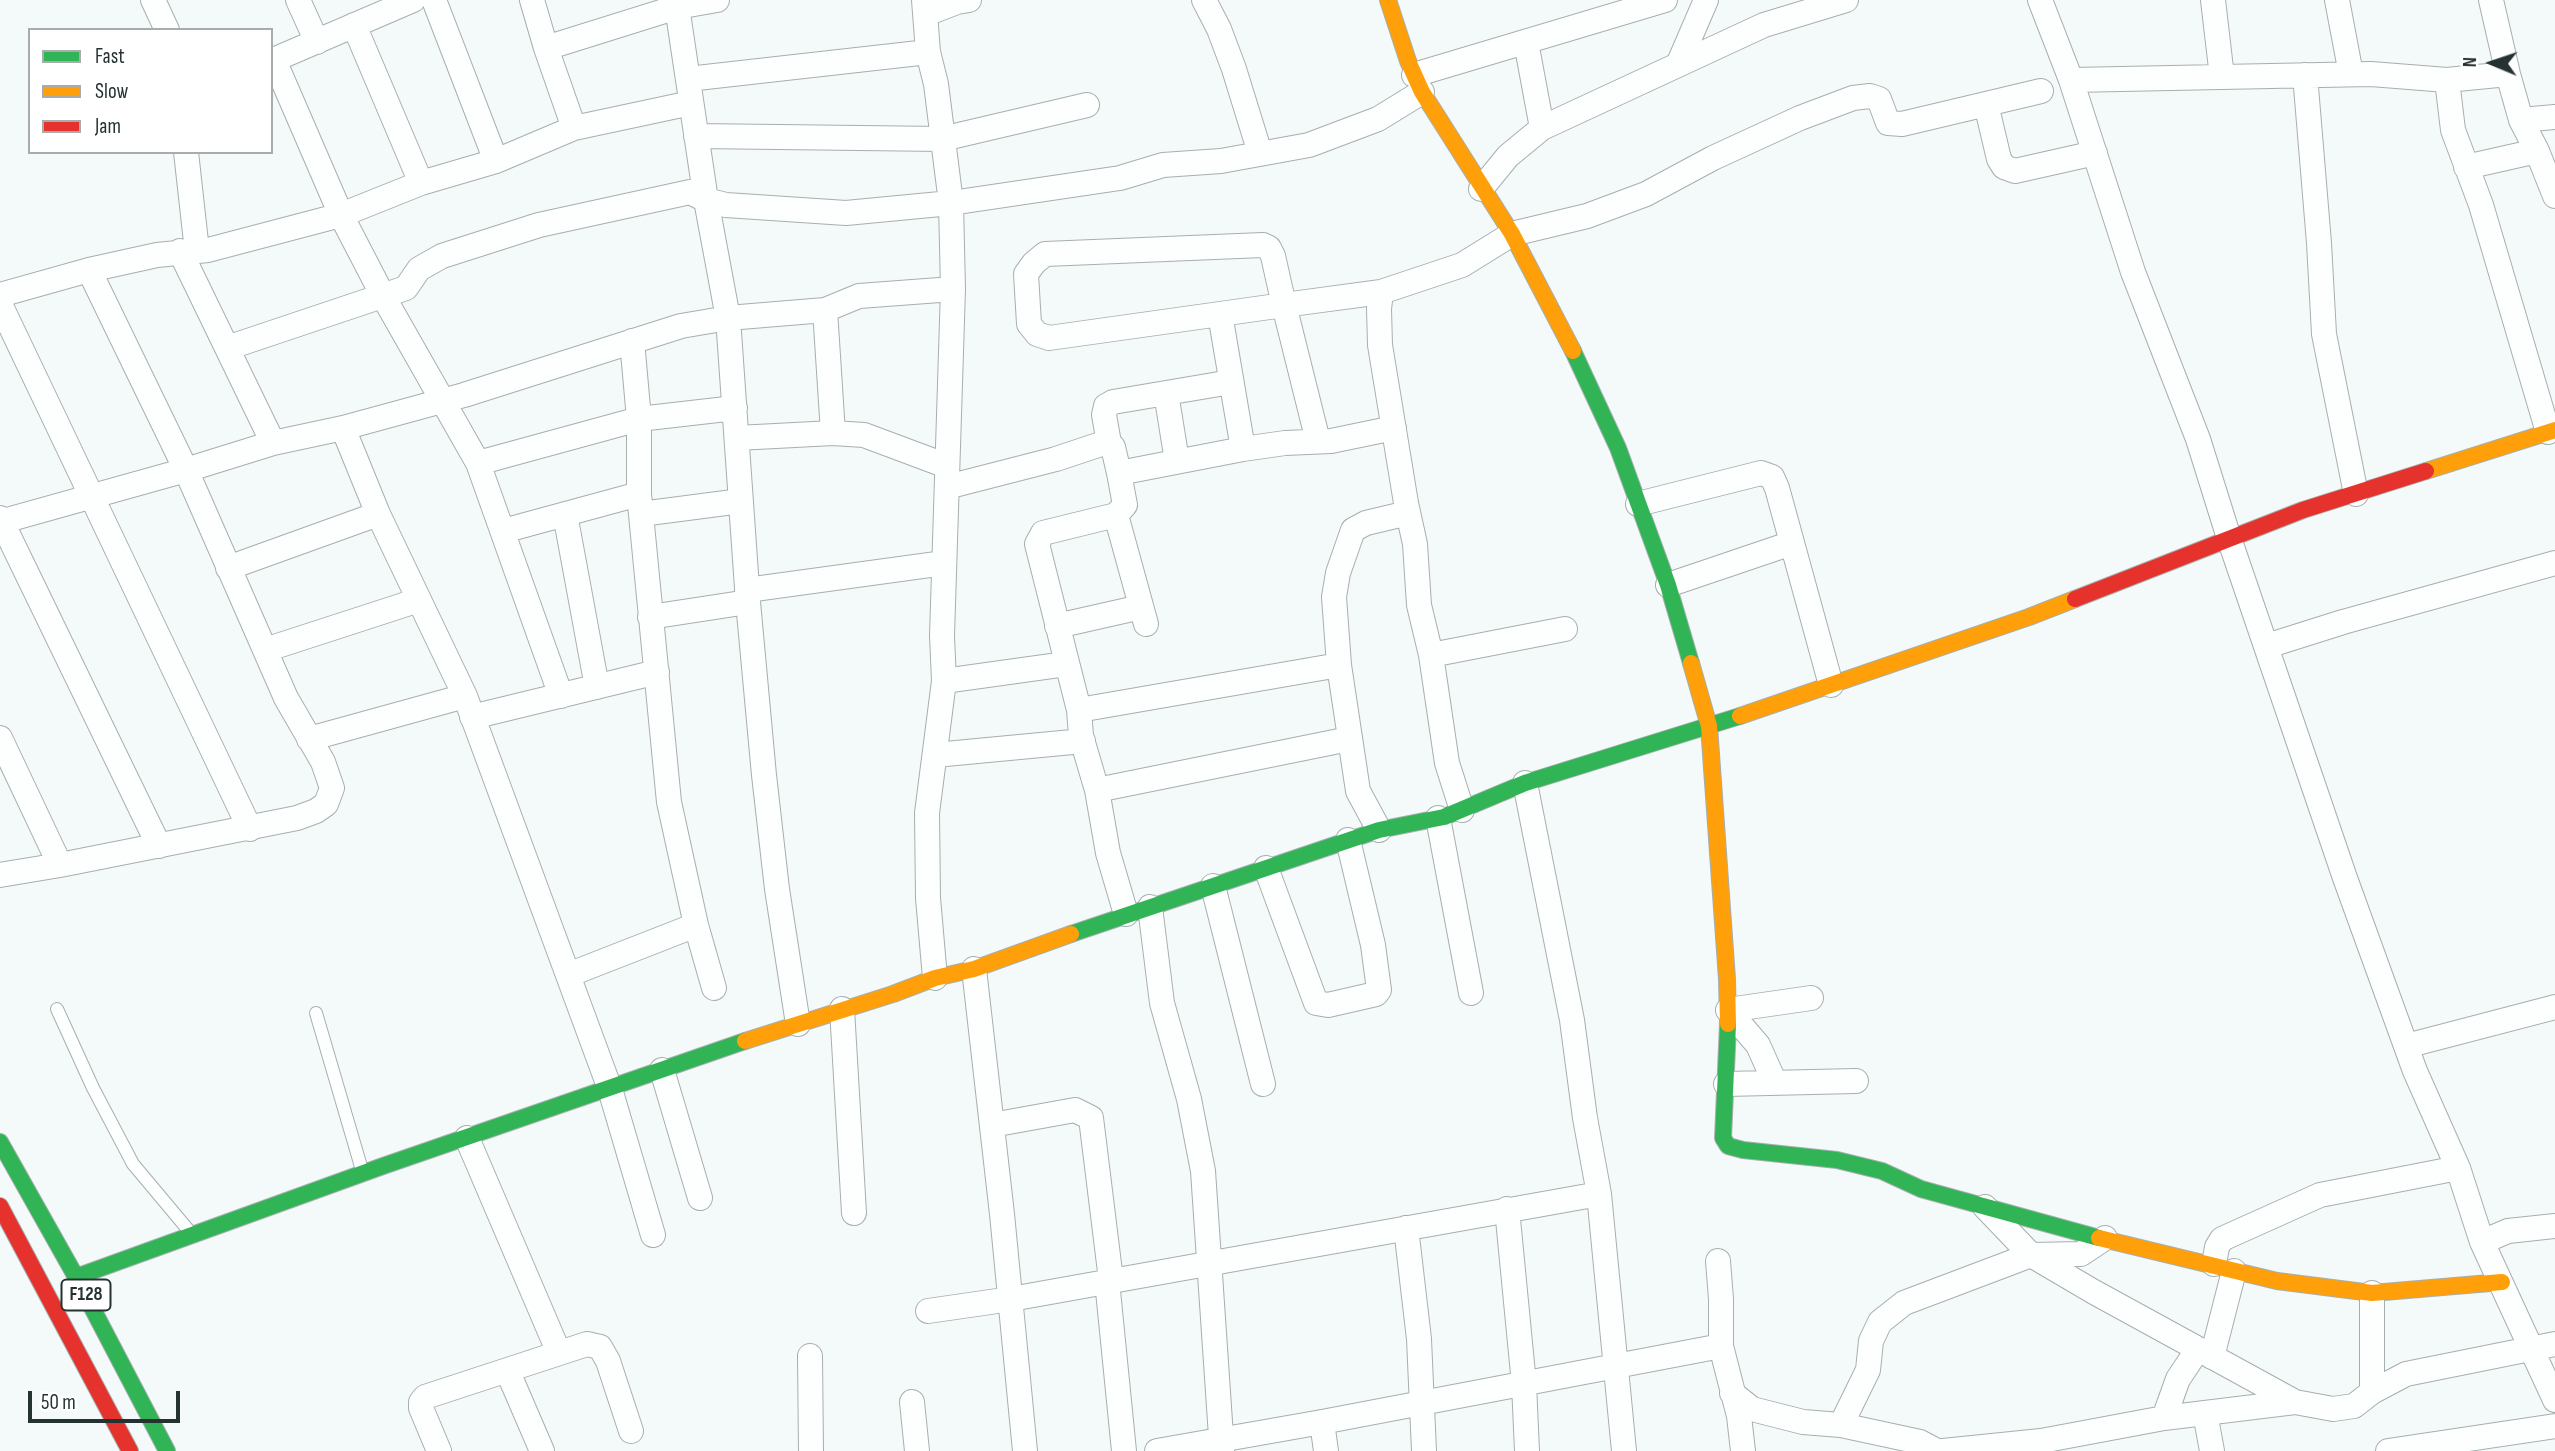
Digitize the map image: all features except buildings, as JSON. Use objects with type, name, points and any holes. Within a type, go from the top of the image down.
[{"type":"street","points":[[153,0],[166,28]]},
{"type":"street","points":[[298,0],[317,42]]},
{"type":"street","points":[[413,0],[376,7],[354,25],[273,60],[341,215],[383,296],[478,463],[561,696]]},
{"type":"street","points":[[434,0],[496,161]]},
{"type":"street","points":[[532,0],[574,128]]},
{"type":"street","points":[[546,48],[676,4],[717,0]]},
{"type":"street","points":[[934,978],[928,898],[928,813],[944,681],[944,563],[953,289],[951,203],[936,84],[928,52],[925,7],[969,0]]},
{"type":"street","points":[[1204,0],[1219,29],[1234,69],[1260,153]]},
{"type":"street","points":[[1388,0],[1418,83],[1511,234],[1567,337],[1618,448],[1668,585],[1709,726],[1728,1010],[1723,1138],[1728,1146],[1837,1160],[1871,1168],[1921,1189],[1985,1207],[2125,1245],[2277,1280],[2372,1293],[2501,1282]]},
{"type":"street","points":[[227,348],[406,288],[419,269],[442,256],[539,225],[690,192],[726,205],[846,213],[951,203],[1120,178],[1163,165],[1221,161],[1309,145],[1378,119],[1418,83],[1526,42],[1665,0]]},
{"type":"street","points":[[1678,65],[1706,0]]},
{"type":"street","points":[[1481,189],[1508,156],[1542,128],[1764,25],[1846,0]]},
{"type":"street","points":[[2040,0],[2071,80],[2133,272],[2198,439],[2345,878],[2406,1046],[2458,1168],[2482,1242],[2501,1282],[2543,1346],[2555,1400]]},
{"type":"street","points":[[2213,0],[2222,77]]},
{"type":"street","points":[[2337,0],[2351,75]]},
{"type":"street","points":[[2491,0],[2521,120],[2555,196]]},
{"type":"street","points":[[676,4],[706,200],[728,318],[748,596],[777,889],[798,1024]]},
{"type":"street","points":[[354,25],[421,183]]},
{"type":"street","points":[[1526,42],[1542,128]]},
{"type":"street","points":[[0,295],[89,270],[188,251],[208,250],[341,215],[421,183],[496,161],[574,128],[689,91],[928,52]]},
{"type":"street","points":[[2071,80],[2371,74],[2447,79],[2508,74]]},
{"type":"street","points":[[2305,75],[2324,334],[2356,494]]},
{"type":"street","points":[[76,1277],[363,1174],[842,1009],[934,978],[974,969],[1126,914],[1379,830],[1438,818],[1525,783],[1831,685],[2029,617],[2303,510],[2552,431],[2481,205],[2454,130],[2447,79]]},
{"type":"street","points":[[1318,441],[1284,305],[1273,256],[1269,248],[1263,245],[1045,254],[1026,274],[1029,324],[1037,334],[1049,338],[1284,305],[1381,292],[1462,265],[1511,234],[1587,216],[1646,194],[1800,118],[1853,98],[1870,96],[1878,99],[1888,123],[1902,124],[2041,91]]},
{"type":"street","points":[[1986,104],[1998,159],[2004,167],[2015,171],[2095,153]]},
{"type":"street","points":[[696,136],[942,139],[1087,105]]},
{"type":"street","points":[[2521,120],[2555,117]]},
{"type":"street","points":[[2466,167],[2537,151]]},
{"type":"street","points":[[186,154],[188,251],[227,348],[273,443]]},
{"type":"street","points":[[0,875],[298,818],[326,804],[332,788],[323,762],[286,698],[186,470],[89,270]]},
{"type":"street","points":[[159,846],[0,521],[94,497],[273,443],[444,401],[681,326],[728,318],[825,310],[859,296],[953,289]]},
{"type":"street","points":[[1381,292],[1380,345],[1415,544],[1419,605],[1431,655],[1447,763],[1462,810]]},
{"type":"street","points":[[0,304],[250,829]]},
{"type":"street","points":[[825,310],[834,433]]},
{"type":"street","points":[[1220,314],[1242,449]]},
{"type":"street","points":[[632,341],[639,419],[640,504],[669,802],[696,925],[714,988]]},
{"type":"street","points":[[1126,914],[1108,853],[1097,790],[1083,741],[1079,710],[1037,544],[1043,533],[1116,515],[1125,505],[1113,447],[1109,443],[1104,415],[1106,406],[1113,402],[1231,382]]},
{"type":"street","points":[[1166,393],[1177,461]]},
{"type":"street","points":[[478,463],[639,419],[735,408]]},
{"type":"street","points":[[342,428],[378,514],[469,706],[610,1089],[653,1235]]},
{"type":"street","points":[[1119,473],[1242,449],[1285,443],[1331,441],[1394,428]]},
{"type":"street","points":[[737,438],[834,433],[864,435],[947,477],[1056,459],[1109,443]]},
{"type":"street","points":[[1638,503],[1761,472],[1772,477],[1831,685]]},
{"type":"street","points":[[503,531],[565,514],[640,504],[741,501]]},
{"type":"street","points":[[1379,830],[1358,791],[1339,665],[1335,597],[1338,573],[1353,530],[1366,523],[1408,513]]},
{"type":"street","points":[[228,568],[378,514]]},
{"type":"street","points":[[565,514],[597,687]]},
{"type":"street","points":[[1057,626],[1144,615],[1116,515]]},
{"type":"street","points":[[1668,585],[1792,542]]},
{"type":"street","points":[[650,617],[748,596],[944,563]]},
{"type":"street","points":[[2267,646],[2555,563]]},
{"type":"street","points":[[265,650],[419,600]]},
{"type":"street","points":[[1431,655],[1565,629]]},
{"type":"street","points":[[944,681],[1066,664]]},
{"type":"street","points":[[1079,710],[1339,665]]},
{"type":"street","points":[[309,738],[469,706],[561,696],[657,672]]},
{"type":"street","points":[[0,738],[60,865]]},
{"type":"street","points":[[1097,790],[1349,738]]},
{"type":"street","points":[[934,755],[1083,741]]},
{"type":"street","points":[[1525,783],[1572,1020],[1584,1118],[1600,1194],[1624,1451]]},
{"type":"street","points":[[1438,818],[1471,993]]},
{"type":"street","points":[[1266,868],[1316,1003],[1328,1005],[1376,994],[1379,990],[1373,945],[1348,840]]},
{"type":"street","points":[[1213,886],[1263,1084]]},
{"type":"street","points":[[1150,907],[1162,1003],[1189,1099],[1203,1171],[1221,1445]]},
{"type":"street","points":[[568,975],[696,925]]},
{"type":"street","points":[[974,969],[1011,1298],[1025,1451]]},
{"type":"street","points":[[1728,1010],[1811,998]]},
{"type":"street","points":[[2406,1046],[2555,1007]]},
{"type":"street","points":[[842,1009],[854,1213]]},
{"type":"street","points":[[1728,1010],[1758,1045],[1775,1083]]},
{"type":"street","points":[[662,1070],[700,1198]]},
{"type":"street","points":[[1726,1084],[1856,1081]]},
{"type":"street","points":[[992,1125],[1075,1110],[1091,1118],[1124,1451]]},
{"type":"street","points":[[467,1138],[559,1353]]},
{"type":"street","name":"F128","points":[[0,1142],[76,1277],[167,1451]]},
{"type":"street","points":[[2164,1418],[2178,1379],[2205,1353],[2224,1267],[2217,1247],[2222,1239],[2320,1195],[2458,1168]]},
{"type":"street","points":[[928,1311],[1600,1194]]},
{"type":"street","name":"F128","points":[[0,1206],[130,1451]]},
{"type":"street","points":[[1985,1207],[2031,1255],[2295,1402]]},
{"type":"street","points":[[1507,1209],[1524,1384],[1527,1451]]},
{"type":"street","points":[[2482,1242],[2508,1231],[2555,1226]]},
{"type":"street","points":[[1406,1228],[1419,1339],[1424,1451]]},
{"type":"street","points":[[1841,1425],[1868,1370],[1871,1341],[1880,1322],[1904,1303],[2031,1255],[2081,1254],[2105,1238]]},
{"type":"street","points":[[1717,1261],[1721,1299],[1721,1346],[1739,1416],[1743,1451]]},
{"type":"street","points":[[2372,1293],[2372,1392]]},
{"type":"street","points":[[439,1451],[421,1408],[425,1397],[509,1372],[587,1344],[600,1347],[608,1361],[631,1431]]},
{"type":"street","points":[[1157,1451],[1221,1445],[1422,1402],[1721,1346]]},
{"type":"street","points":[[1943,1451],[2041,1441],[2164,1418],[2295,1402],[2333,1409],[2354,1406],[2372,1392],[2406,1374],[2543,1346]]},
{"type":"street","points":[[810,1356],[811,1451]]},
{"type":"street","points":[[509,1372],[541,1451]]},
{"type":"street","points":[[1732,1393],[1752,1409],[1803,1423],[1841,1425],[1920,1442],[1937,1451]]},
{"type":"street","points":[[912,1402],[918,1451]]},
{"type":"street","points":[[2205,1413],[2211,1451]]},
{"type":"street","points":[[1322,1422],[1326,1451]]},
{"type":"street","points":[[2389,1451],[2555,1426]]},
{"type":"lane","points":[[57,1009],[93,1088],[133,1164],[193,1235]]},
{"type":"lane","points":[[316,1013],[363,1174]]},
{"type":"traffic: fast","points":[[1573,351],[1618,448],[1668,585],[1691,663]]},
{"type":"traffic: fast","points":[[1071,934],[1379,830],[1444,817],[1525,783],[1740,716]]},
{"type":"traffic: fast","points":[[1728,1024],[1723,1138],[1728,1146],[1837,1160],[1882,1171],[1921,1189],[2099,1238]]},
{"type":"traffic: fast","points":[[76,1277],[383,1166],[745,1041]]},
{"type":"traffic: fast","points":[[0,1142],[76,1277],[167,1451]]},
{"type":"traffic: slow","points":[[1388,0],[1408,61],[1422,92],[1512,234],[1573,351]]},
{"type":"traffic: slow","points":[[2426,471],[2555,430]]},
{"type":"traffic: slow","points":[[1740,716],[2075,599]]},
{"type":"traffic: slow","points":[[1691,663],[1709,726],[1728,1024]]},
{"type":"traffic: slow","points":[[745,1041],[935,978],[974,969],[1071,934]]},
{"type":"traffic: slow","points":[[2099,1238],[2277,1281],[2372,1293],[2502,1282]]},
{"type":"traffic: jam","points":[[2075,599],[2303,510],[2426,471]]},
{"type":"traffic: jam","points":[[0,1206],[130,1451]]}]
